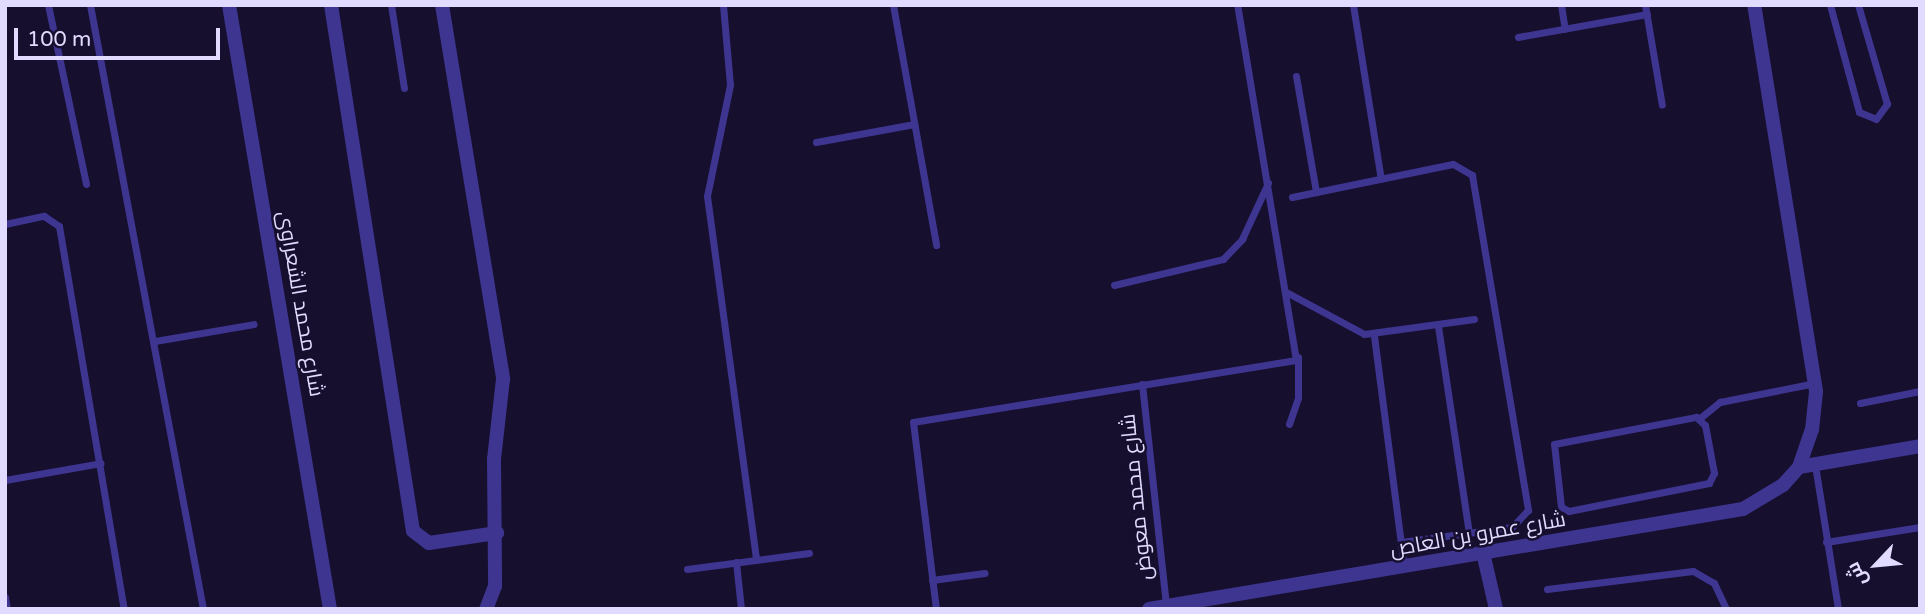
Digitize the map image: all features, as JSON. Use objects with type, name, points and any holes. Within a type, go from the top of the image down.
[{"type":"street","name":"شارع محمد الشعراوى","points":[[229,5],[330,609]]},
{"type":"street","points":[[331,5],[413,531],[429,543],[497,533]]},
{"type":"street","points":[[442,5],[503,379],[494,459],[497,533],[495,586],[486,609]]},
{"type":"street","points":[[1754,5],[1815,383],[1812,430],[1799,467],[1920,446]]},
{"type":"street","name":"شارع عمرو بن العاص","points":[[1149,609],[1484,556],[1743,509],[1774,492],[1799,467]]},
{"type":"street","points":[[1484,556],[1496,609]]},
{"type":"lane","points":[[48,5],[86,184]]},
{"type":"lane","points":[[90,5],[155,341],[203,609]]},
{"type":"lane","points":[[391,5],[404,88]]},
{"type":"lane","points":[[723,5],[730,85],[707,195],[756,560]]},
{"type":"lane","points":[[893,5],[936,245]]},
{"type":"lane","points":[[1237,5],[1298,353],[1298,398],[1289,424]]},
{"type":"lane","points":[[1353,5],[1381,178]]},
{"type":"lane","points":[[1561,5],[1565,29]]},
{"type":"lane","points":[[1830,5],[1859,112],[1876,119],[1887,104],[1858,5]]},
{"type":"lane","points":[[1518,37],[1646,10],[1662,105]]},
{"type":"lane","points":[[1296,76],[1316,192]]},
{"type":"lane","points":[[816,142],[914,124]]},
{"type":"lane","points":[[1292,197],[1457,164],[1473,179],[1529,505],[1517,526],[1401,542]]},
{"type":"lane","points":[[1114,285],[1223,259],[1242,239],[1269,183]]},
{"type":"lane","points":[[5,224],[44,216],[59,226],[124,609]]},
{"type":"lane","points":[[1288,293],[1354,331],[1374,336],[1474,319]]},
{"type":"lane","points":[[155,341],[254,324]]},
{"type":"lane","points":[[1438,326],[1469,533]]},
{"type":"lane","points":[[1374,336],[1404,569]]},
{"type":"lane","points":[[936,609],[913,422],[1142,384],[1284,365],[1298,353]]},
{"type":"lane","points":[[1700,418],[1714,472],[1709,484],[1569,511],[1561,507],[1554,444],[1700,418],[1720,402],[1815,383]]},
{"type":"lane","name":"شارع محمد معوض","points":[[1142,384],[1166,606]]},
{"type":"lane","points":[[1860,403],[1920,391]]},
{"type":"lane","points":[[5,480],[101,463]]},
{"type":"lane","points":[[1815,464],[1838,609]]},
{"type":"lane","points":[[1826,542],[1920,527]]},
{"type":"lane","points":[[687,569],[810,553]]},
{"type":"lane","points":[[736,562],[741,609]]},
{"type":"lane","points":[[1547,589],[1693,571],[1714,583],[1727,609]]},
{"type":"lane","points":[[932,580],[985,573]]},
{"type":"lane","points":[[5,597],[7,609]]}]
